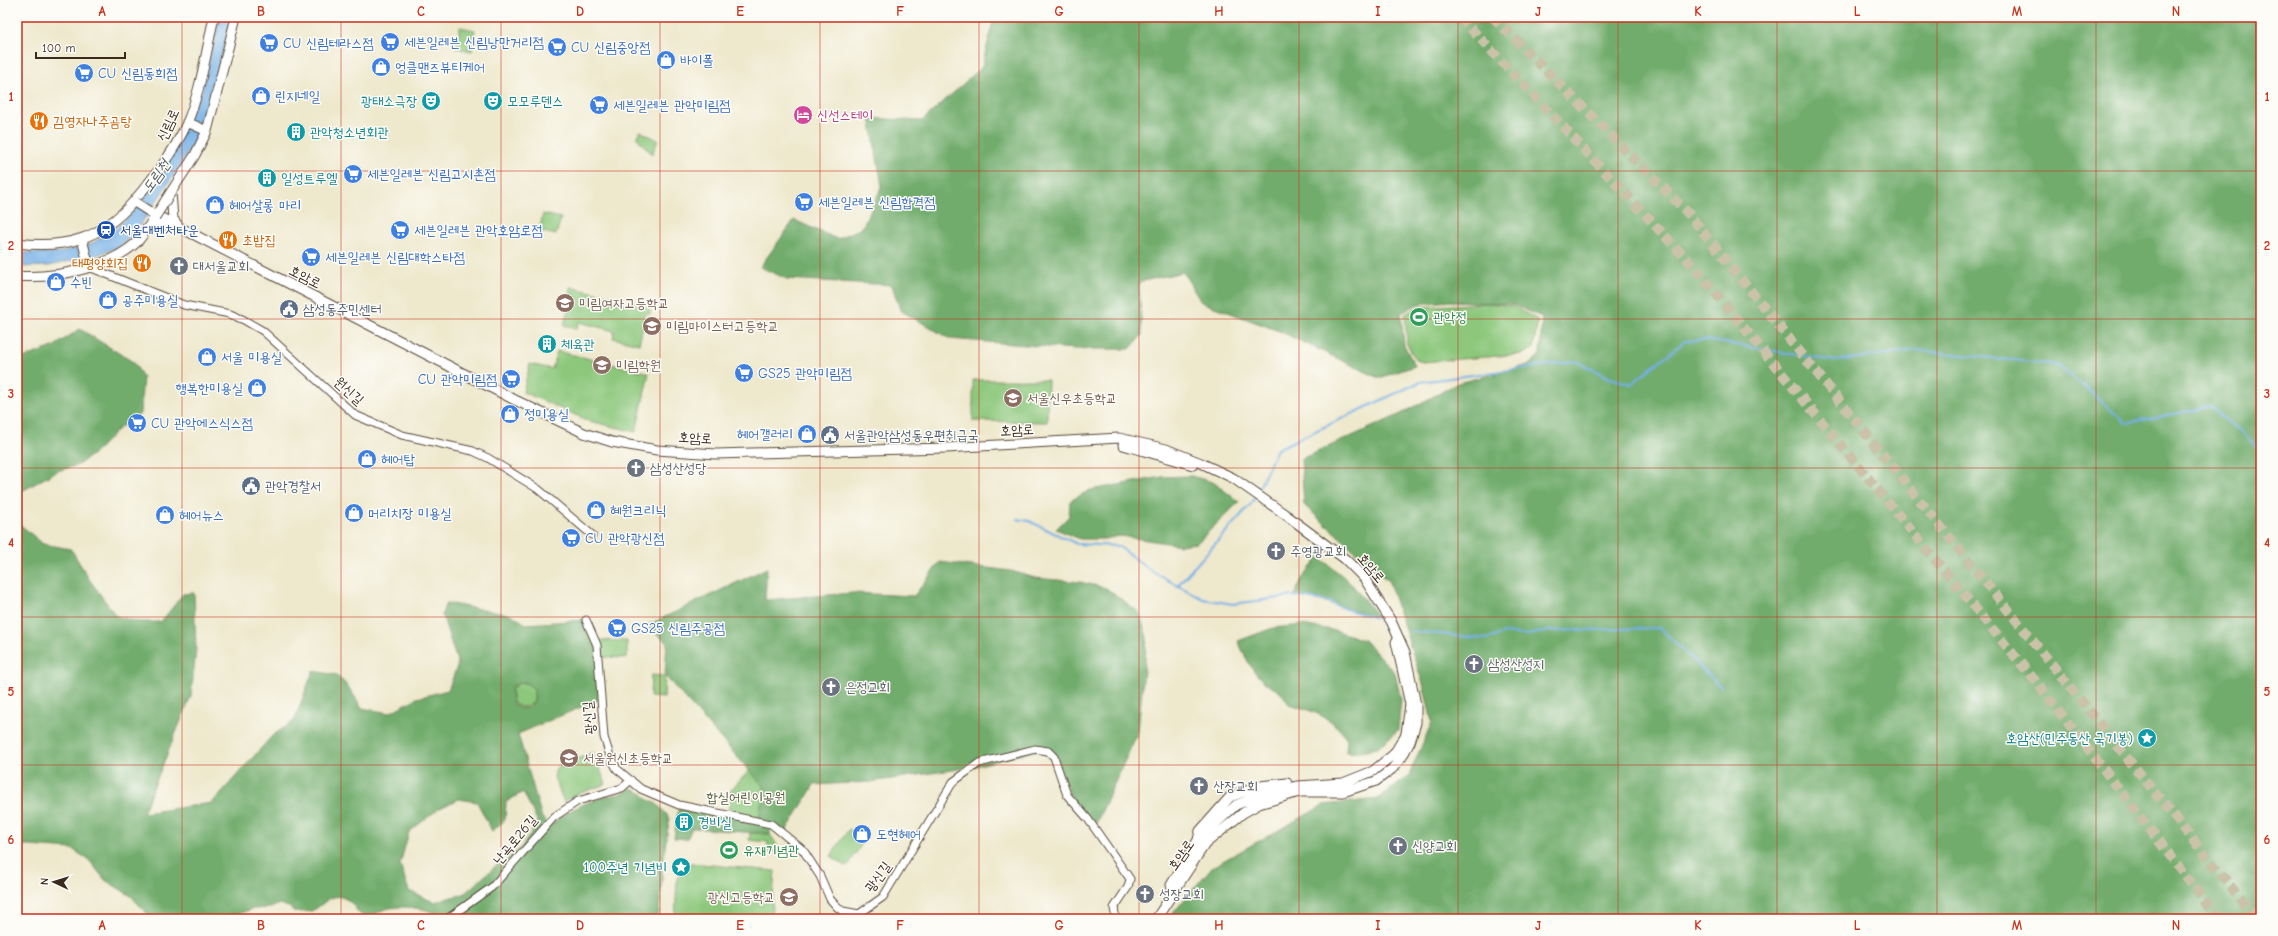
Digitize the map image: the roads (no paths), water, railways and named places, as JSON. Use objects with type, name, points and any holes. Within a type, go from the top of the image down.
[{"type":"main road","name":"신림로","points":[[17,243],[47,245],[64,244],[82,239],[111,223],[135,202],[172,151],[188,123],[201,77],[214,17]]},
{"type":"main road","points":[[17,276],[53,274],[89,267],[122,254],[137,242],[147,228],[153,214],[171,192],[195,155],[208,131],[236,17]]},
{"type":"main road","points":[[188,123],[208,131]]},
{"type":"main road","points":[[171,192],[173,219],[176,225]]},
{"type":"main road","points":[[135,202],[153,214],[176,225],[399,348],[583,439],[656,452],[717,457],[830,456],[1120,444],[1195,466],[1230,483],[1324,548],[1360,580],[1388,622],[1396,639],[1410,704],[1406,734],[1394,754],[1374,771],[1343,782],[1298,786],[1287,783],[1269,784],[1233,801],[1200,831],[1198,840],[1150,919]]},
{"type":"main road","points":[[147,228],[161,224],[176,225]]},
{"type":"main road","name":"호암로","points":[[176,225],[286,284],[515,400],[584,434],[612,442],[657,450],[716,454],[946,448],[1119,438],[1166,450],[1233,478],[1328,545],[1364,578],[1400,638],[1416,705],[1416,723],[1410,742],[1392,769],[1376,781],[1343,792],[1299,792],[1266,802],[1243,813],[1205,844],[1156,919]]},
{"type":"main road","points":[[82,239],[89,267]]},
{"type":"main road","points":[[1233,801],[1243,813]]},
{"type":"street","name":"원신길","points":[[89,267],[184,306],[230,314],[244,320],[263,331],[355,415],[402,435],[473,451],[488,458],[538,489],[592,535]]},
{"type":"street","name":"광신길","points":[[586,620],[597,645],[601,722],[605,744],[617,769],[641,789],[679,805],[771,824],[803,850],[820,876],[830,899],[843,911],[858,914],[882,897],[953,782],[979,763],[1035,749],[1042,749],[1048,751],[1054,757],[1067,795],[1088,819],[1130,879],[1128,887],[1114,908],[1116,919]]},
{"type":"street","name":"난곡로26길","points":[[447,919],[492,887],[554,817],[578,801],[622,788],[631,780]]},
{"type":"water","name":"도림천","points":[[220,17],[232,17],[207,109],[197,137],[178,169],[134,234],[120,246],[97,255],[49,266],[17,267],[17,253],[58,253],[89,245],[116,229],[135,210],[158,177],[202,90]]},
{"type":"waterway","points":[[1257,492],[1277,449],[1420,382],[1576,361],[1610,378],[1631,384],[1685,341],[1706,340],[1835,361],[1915,350],[2059,365],[2126,423],[2210,407],[2261,449]]},
{"type":"waterway","points":[[1178,585],[1255,498]]},
{"type":"waterway","points":[[1017,519],[1029,521],[1077,544],[1118,546],[1153,572],[1203,599],[1233,604],[1294,596],[1329,602],[1345,609],[1380,619],[1387,623]]},
{"type":"waterway","points":[[1411,631],[1488,639],[1504,633],[1527,635],[1549,631],[1660,628],[1721,687]]},
{"type":"tunnel","points":[[1460,17],[1694,267],[2041,688],[2219,919]]},
{"type":"tunnel","points":[[1493,17],[1688,213],[2257,919]]},
{"type":"place","name":"세븐일레븐 신림낭만거리점","points":[[390,42]]},
{"type":"place","name":"CU 신림테라스점","points":[[269,43]]},
{"type":"place","name":"CU 신림중앙점","points":[[557,47]]},
{"type":"place","name":"바이폴","points":[[666,60]]},
{"type":"place","name":"엉클맨즈뷰티케어","points":[[381,67]]},
{"type":"place","name":"CU 신림동희점","points":[[84,73]]},
{"type":"place","name":"린지네일","points":[[261,96]]},
{"type":"place","name":"광태소극장","points":[[431,101]]},
{"type":"place","name":"모모루덴스","points":[[493,101]]},
{"type":"place","name":"세븐일레븐 관악미림점","points":[[599,105]]},
{"type":"place","name":"신선스테이","points":[[803,115]]},
{"type":"place","name":"김영자나주곰탕","points":[[39,121]]},
{"type":"place","name":"관악청소년회관","points":[[296,132]]},
{"type":"place","name":"세븐일레븐 신림고시촌점","points":[[353,174]]},
{"type":"place","name":"일성트루엘","points":[[267,178]]},
{"type":"place","name":"세븐일레븐 신림합격점","points":[[804,202]]},
{"type":"place","name":"헤어살롱 마리","points":[[215,205]]},
{"type":"place","name":"서울대벤처타운","points":[[106,230]]},
{"type":"place","name":"세븐일레븐 관악호암로점","points":[[400,230]]},
{"type":"place","name":"초밥집","points":[[228,240]]},
{"type":"place","name":"세븐일레븐 신림대학스타점","points":[[311,257]]},
{"type":"place","name":"태평양회집","points":[[142,263]]},
{"type":"place","name":"대서울교회","points":[[179,266]]},
{"type":"place","name":"수빈","points":[[56,282]]},
{"type":"place","name":"공주미용실","points":[[108,300]]},
{"type":"place","name":"미림여자고등학교","points":[[565,303]]},
{"type":"place","name":"삼성동주민센터","points":[[289,309]]},
{"type":"place","name":"관악정","points":[[1419,317]]},
{"type":"place","name":"미림마이스터고등학교","points":[[652,326]]},
{"type":"place","name":"체육관","points":[[547,344]]},
{"type":"place","name":"서울 미용실","points":[[207,357]]},
{"type":"place","name":"미림학원","points":[[602,365]]},
{"type":"place","name":"GS25 관악미림점","points":[[744,373]]},
{"type":"place","name":"CU 관악미림점","points":[[511,379]]},
{"type":"place","name":"행복한미용실","points":[[257,388]]},
{"type":"place","name":"서울신우초등학교","points":[[1013,398]]},
{"type":"place","name":"정미용실","points":[[510,414]]},
{"type":"place","name":"CU 관악에스식스점","points":[[137,423]]},
{"type":"place","name":"헤어갤러리","points":[[807,434]]},
{"type":"place","name":"서울관악삼성동우편취급국","points":[[830,435]]},
{"type":"place","name":"헤어탑","points":[[367,459]]},
{"type":"place","name":"삼성산성당","points":[[636,468]]},
{"type":"place","name":"관악경찰서","points":[[251,486]]},
{"type":"place","name":"혜원크리닉","points":[[596,510]]},
{"type":"place","name":"머리치장 미용실","points":[[354,513]]},
{"type":"place","name":"헤어뉴스","points":[[165,515]]},
{"type":"place","name":"CU 관악광신점","points":[[571,538]]},
{"type":"place","name":"주영광교회","points":[[1276,551]]},
{"type":"place","name":"GS25 신림주공점","points":[[617,628]]},
{"type":"place","name":"삼성산성지","points":[[1474,664]]},
{"type":"place","name":"은정교회","points":[[831,687]]},
{"type":"place","name":"호암산(민주동산 국기봉)","points":[[2147,738]]},
{"type":"place","name":"서울원신초등학교","points":[[569,758]]},
{"type":"place","name":"산장교회","points":[[1199,786]]},
{"type":"place","name":"경비실","points":[[684,822]]},
{"type":"place","name":"도현헤어","points":[[862,834]]},
{"type":"place","name":"신양교회","points":[[1398,846]]},
{"type":"place","name":"유재기념관","points":[[729,850]]},
{"type":"place","name":"100주년 기념비","points":[[681,867]]},
{"type":"place","name":"성장교회","points":[[1145,894]]},
{"type":"place","name":"광신고등학교","points":[[789,897]]},
{"type":"park label","name":"합실어린이공원","points":[[746,797]]}]
